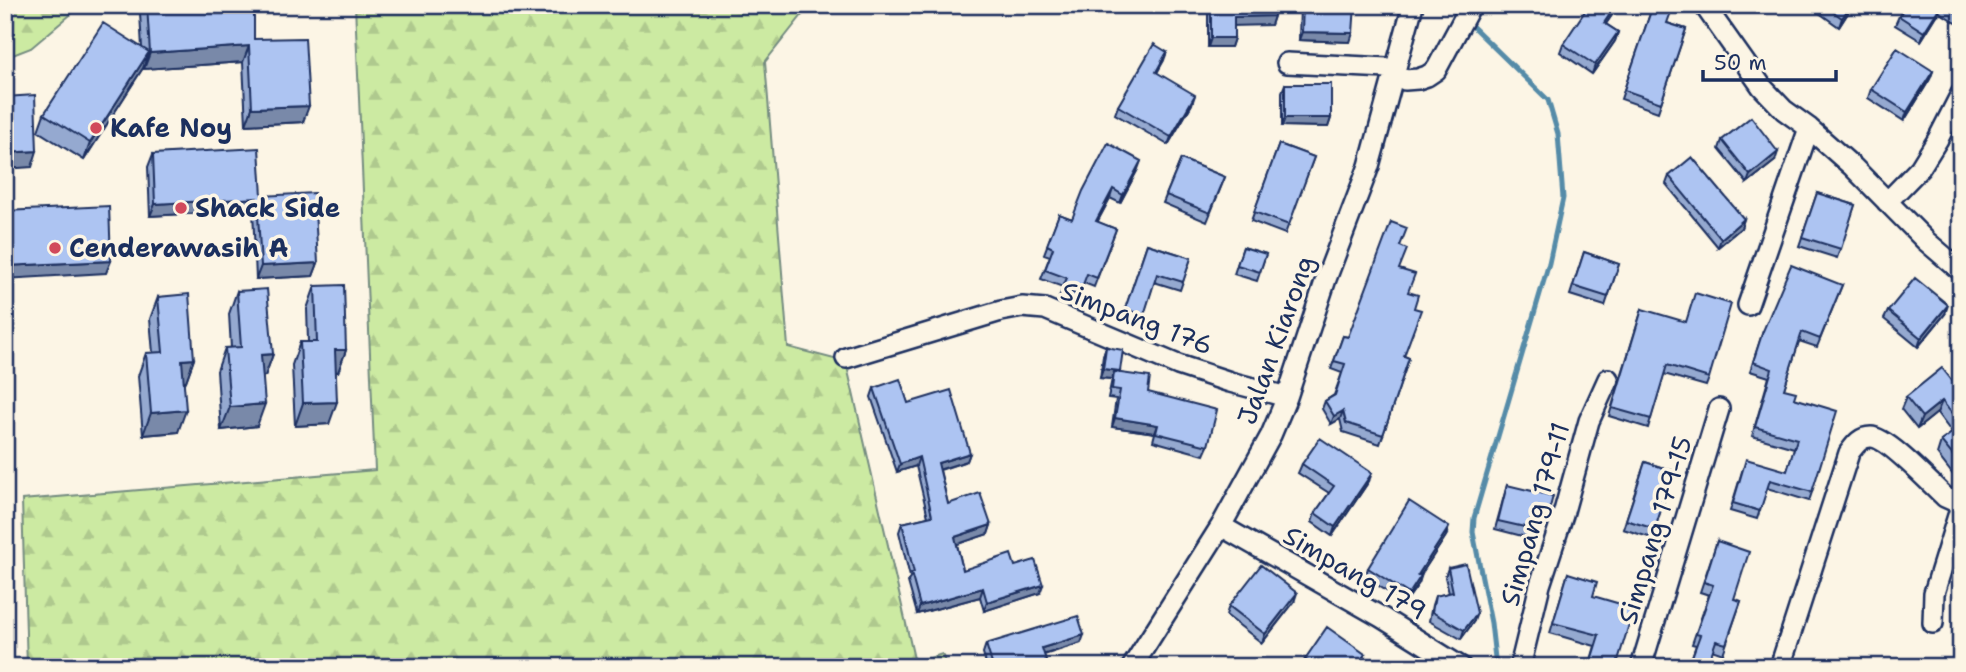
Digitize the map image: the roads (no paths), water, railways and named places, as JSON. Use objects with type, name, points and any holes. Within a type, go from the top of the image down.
[{"type":"street","name":"Jalan Kiarong","points":[[1132,667],[1221,526],[1271,435],[1369,166],[1413,5]]},
{"type":"street","points":[[1287,62],[1387,68],[1405,80],[1418,79],[1436,70],[1471,5]]},
{"type":"street","points":[[1704,5],[1762,87],[1784,110],[1853,167],[1926,241],[1961,271]]},
{"type":"street","points":[[1887,202],[1920,168],[1961,94]]},
{"type":"street","points":[[1748,305],[1809,128]]},
{"type":"street","name":"Simpang 176","points":[[846,358],[1001,311],[1022,307],[1045,309],[1178,365],[1287,397]]},
{"type":"street","name":"Simpang 179-11","points":[[1520,667],[1540,585],[1589,421],[1608,379]]},
{"type":"street","name":"Simpang 179-15","points":[[1641,667],[1719,409]]},
{"type":"street","points":[[1780,667],[1849,453],[1856,443],[1867,436],[1878,438],[1945,497],[1954,501],[1961,500]]},
{"type":"street","points":[[1933,623],[1934,593],[1961,506]]},
{"type":"street","name":"Simpang 179","points":[[1221,526],[1381,617],[1461,667]]},
{"type":"waterway","points":[[1471,25],[1548,100],[1558,134],[1563,198],[1549,263],[1474,518],[1473,532],[1491,623],[1496,667]]},
{"type":"place","name":"Kafe Noy","points":[[96,128]]},
{"type":"place","name":"Shack Side","points":[[181,208]]},
{"type":"place","name":"Cenderawasih A","points":[[55,248]]}]
